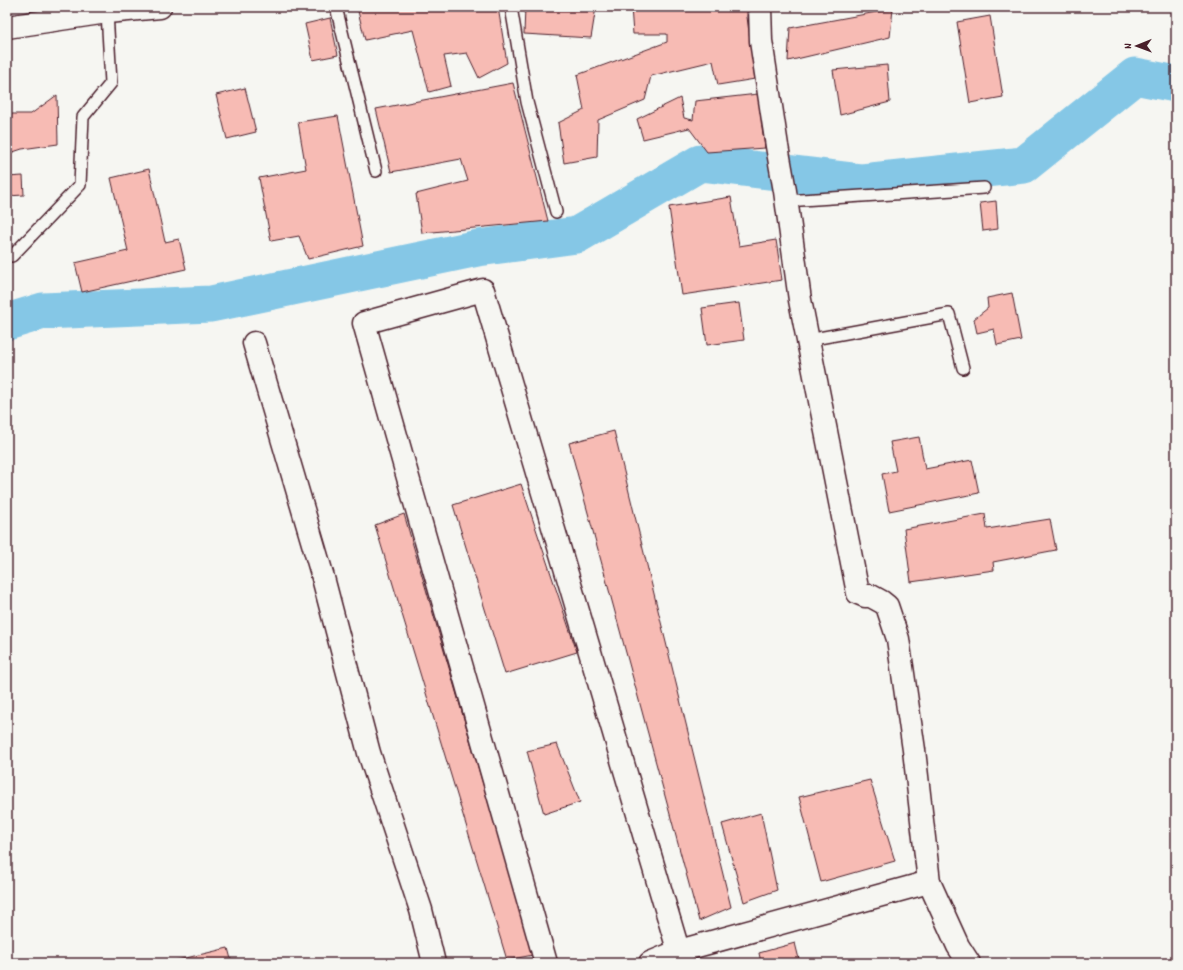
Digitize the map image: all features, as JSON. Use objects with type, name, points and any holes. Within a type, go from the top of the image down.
[{"type":"street","points":[[7,27],[46,14],[107,12],[160,7]]},
{"type":"street","points":[[760,7],[761,40],[786,196],[800,300],[858,593],[865,596],[871,596],[887,606],[898,638],[914,750],[929,882],[958,946],[969,963]]},
{"type":"street","points":[[546,963],[364,323],[483,290],[680,957]]},
{"type":"street","points":[[254,343],[322,574],[369,753],[421,910],[434,963]]},
{"type":"street","points":[[650,963],[680,957],[929,882]]},
{"type":"lane","points":[[336,7],[376,171]]},
{"type":"lane","points":[[511,7],[527,102],[556,212]]},
{"type":"lane","points":[[12,256],[80,186],[83,117],[111,84],[107,12]]},
{"type":"lane","points":[[786,196],[984,188]]},
{"type":"lane","points":[[808,340],[948,314],[963,368]]},
{"type":"building","points":[[357,7],[498,7],[507,63],[479,78],[467,53],[444,56],[451,86],[429,92],[413,30],[365,40]]},
{"type":"building","points":[[525,7],[596,7],[591,38],[524,34]]},
{"type":"building","points":[[631,7],[747,7],[755,79],[718,85],[713,61],[651,76],[645,100],[598,120],[597,157],[564,163],[558,123],[584,110],[577,75],[667,42],[667,34],[633,34]]},
{"type":"building","points":[[893,9],[890,37],[788,61],[790,28]]},
{"type":"building","points":[[990,16],[1003,97],[970,103],[957,22]]},
{"type":"building","points":[[330,18],[338,55],[313,60],[305,24]]},
{"type":"building","points":[[887,65],[890,102],[840,115],[833,70]]},
{"type":"building","points":[[513,83],[548,221],[422,233],[416,194],[468,181],[461,159],[391,172],[376,109]]},
{"type":"building","points":[[245,88],[256,132],[227,139],[216,95]]},
{"type":"building","points":[[758,94],[765,148],[707,152],[689,128],[643,139],[637,119],[680,98],[684,118],[693,120],[695,101]]},
{"type":"building","points":[[57,95],[58,144],[22,149],[7,154],[7,114],[31,114]]},
{"type":"building","points":[[338,116],[363,246],[308,259],[299,236],[271,241],[259,178],[306,169],[298,122]]},
{"type":"building","points":[[149,169],[165,242],[179,239],[186,269],[82,292],[75,263],[128,251],[111,178]]},
{"type":"building","points":[[23,176],[24,195],[7,196],[7,177]]},
{"type":"building","points":[[731,197],[739,246],[776,240],[782,280],[682,295],[669,207]]},
{"type":"building","points":[[996,201],[998,229],[983,231],[980,203]]},
{"type":"building","points":[[1012,293],[1021,340],[997,345],[994,329],[977,333],[974,319],[988,308],[987,298]]},
{"type":"building","points":[[739,303],[744,340],[707,345],[702,308]]},
{"type":"building","points":[[614,431],[731,907],[699,921],[569,443]]},
{"type":"building","points":[[919,437],[925,469],[972,460],[979,493],[889,511],[882,474],[896,471],[890,442]]},
{"type":"building","points":[[521,484],[577,652],[505,674],[453,505]]},
{"type":"building","points":[[404,514],[533,955],[507,960],[375,525]]},
{"type":"building","points":[[985,514],[987,529],[1050,519],[1056,550],[993,562],[994,570],[911,582],[904,529]]},
{"type":"building","points":[[557,744],[580,802],[544,814],[527,751]]},
{"type":"building","points":[[870,780],[895,861],[821,882],[799,797]]},
{"type":"building","points":[[761,813],[777,890],[744,902],[722,824]]},
{"type":"building","points":[[795,943],[800,963],[761,963],[759,953]]},
{"type":"building","points":[[228,948],[232,963],[165,963]]},
{"type":"waterway","points":[[7,322],[43,311],[211,304],[478,248],[577,235],[700,163],[862,182],[1024,165],[1135,76],[1176,84]]}]
